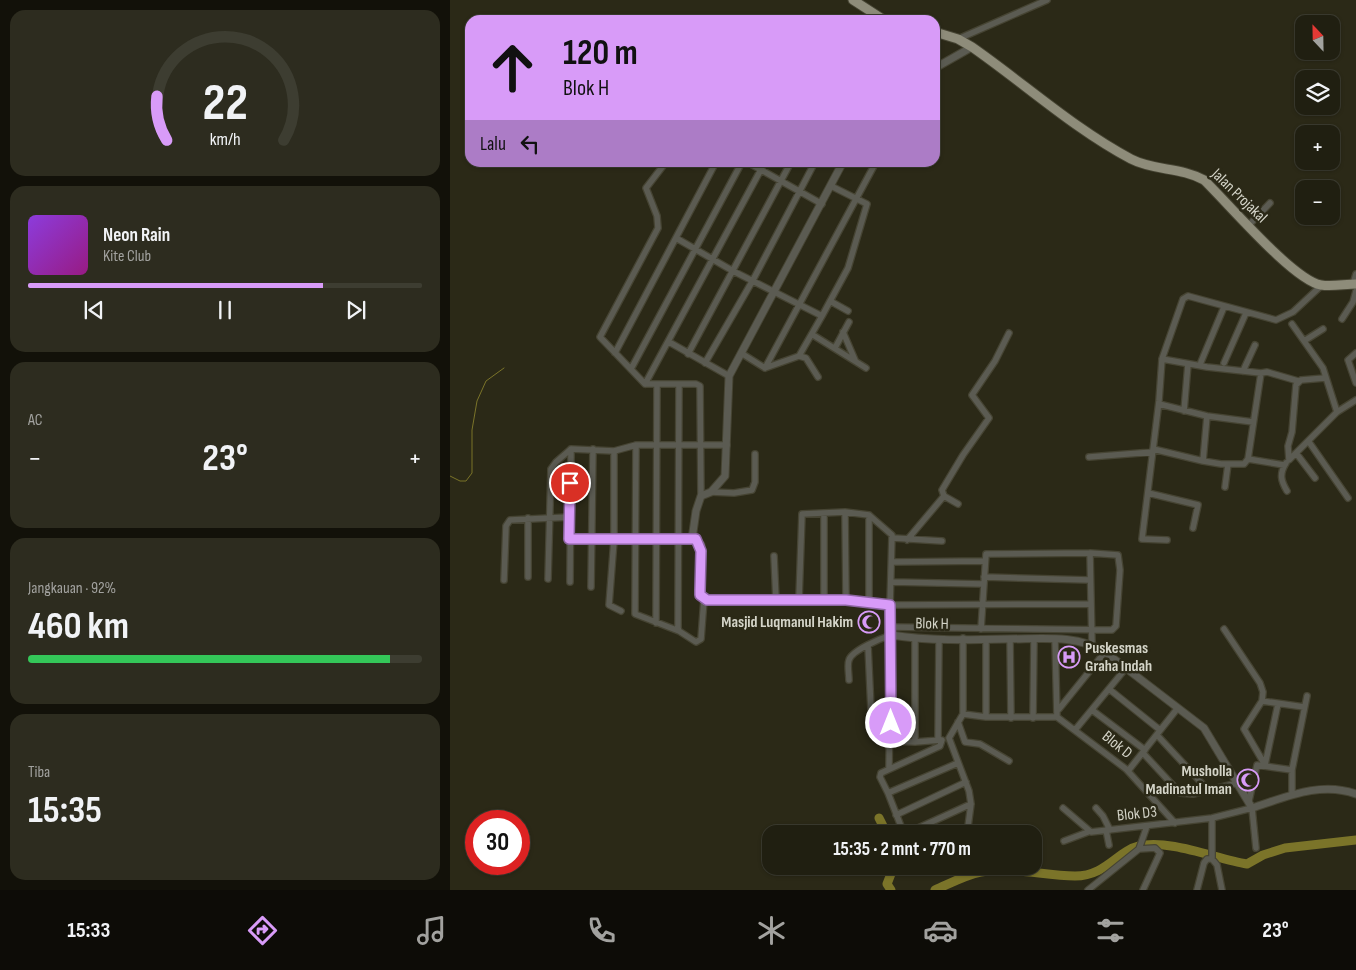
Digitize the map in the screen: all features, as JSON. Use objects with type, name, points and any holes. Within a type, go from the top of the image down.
[{"type":"main road","points":[[853,0],[876,15]]},
{"type":"main road","name":"Jalan Projakal","points":[[940,34],[958,39],[972,47],[1081,129],[1112,148],[1134,160],[1189,172],[1204,180],[1296,272],[1311,282],[1322,285],[1355,286]]},
{"type":"street","points":[[958,39],[1047,0]]},
{"type":"street","points":[[940,65],[972,47]]},
{"type":"street","points":[[662,167],[646,188],[657,216],[658,228],[600,335],[645,384],[700,386],[701,496],[696,512],[692,539]]},
{"type":"street","points":[[615,353],[713,167]]},
{"type":"street","points":[[631,369],[739,167]]},
{"type":"street","points":[[755,167],[822,204]]},
{"type":"street","points":[[645,384],[763,167]]},
{"type":"street","points":[[688,354],[788,167]]},
{"type":"street","points":[[705,363],[753,280],[812,167]]},
{"type":"street","points":[[711,492],[725,476],[729,376],[840,167]]},
{"type":"street","points":[[765,368],[873,167]]},
{"type":"street","points":[[799,356],[813,335],[848,268],[867,204],[831,186]]},
{"type":"street","points":[[1249,225],[1270,203]]},
{"type":"street","points":[[676,238],[712,260],[822,316]]},
{"type":"street","points":[[1342,319],[1353,302],[1356,274]]},
{"type":"street","points":[[1167,540],[1142,539],[1159,404],[1162,359],[1178,310],[1185,297],[1276,320],[1293,312],[1322,285]]},
{"type":"street","points":[[830,301],[848,312]]},
{"type":"street","points":[[1201,362],[1224,307]]},
{"type":"street","points":[[1224,363],[1246,313]]},
{"type":"street","points":[[835,348],[849,322]]},
{"type":"street","points":[[1292,324],[1318,361],[1337,412]]},
{"type":"street","points":[[1304,341],[1323,329]]},
{"type":"street","points":[[843,332],[856,360]]},
{"type":"street","points":[[958,504],[944,496],[942,490],[963,455],[989,418],[972,395],[995,361],[1008,333]]},
{"type":"street","points":[[813,335],[856,360],[866,368]]},
{"type":"street","points":[[669,342],[729,376]]},
{"type":"street","points":[[1243,371],[1255,345]]},
{"type":"street","points":[[741,353],[765,368]]},
{"type":"street","points":[[1356,353],[1348,360],[1356,383]]},
{"type":"street","points":[[765,368],[799,356],[806,358],[818,377]]},
{"type":"street","points":[[1162,359],[1243,371],[1267,372],[1298,381],[1325,378]]},
{"type":"street","points":[[1184,411],[1188,364]]},
{"type":"street","points":[[1089,457],[1153,450],[1228,464],[1244,464],[1248,459],[1261,373]]},
{"type":"street","points":[[1287,491],[1281,480],[1288,446],[1292,438],[1298,381]]},
{"type":"street","points":[[656,623],[657,384]]},
{"type":"street","points":[[679,384],[679,631]]},
{"type":"street","points":[[1286,463],[1337,412],[1356,400]]},
{"type":"street","points":[[1159,404],[1207,416],[1253,422]]},
{"type":"street","points":[[1202,460],[1207,416]]},
{"type":"street","points":[[1309,442],[1348,498]]},
{"type":"street","points":[[548,579],[551,469],[571,449],[614,451],[636,445],[727,445]]},
{"type":"street","points":[[569,539],[635,541],[657,541],[696,539],[701,545],[700,590],[704,599],[700,641],[693,640],[679,631],[635,614],[635,541],[636,445]]},
{"type":"street","points":[[570,582],[571,449]]},
{"type":"street","points":[[591,587],[593,449]]},
{"type":"street","points":[[614,451],[614,540],[610,606],[622,612]]},
{"type":"street","points":[[1296,453],[1314,478]]},
{"type":"street","points":[[701,496],[711,492],[734,493],[752,490],[755,482],[755,454]]},
{"type":"street","points":[[1248,459],[1286,463]]},
{"type":"street","points":[[1225,487],[1228,464]]},
{"type":"street","points":[[1148,493],[1198,505],[1193,528]]},
{"type":"street","points":[[908,540],[944,496]]},
{"type":"street","points":[[799,599],[800,516],[804,513],[846,512],[869,515],[893,538],[942,541]]},
{"type":"street","points":[[846,512],[846,600]]},
{"type":"street","points":[[824,513],[824,599]]},
{"type":"street","points":[[869,515],[869,602]]},
{"type":"street","points":[[504,580],[506,526],[510,520],[550,516],[570,517]]},
{"type":"street","points":[[528,518],[528,577]]},
{"type":"street","points":[[890,605],[893,538]]},
{"type":"street","points":[[1090,553],[1092,644]]},
{"type":"street","points":[[891,627],[1112,630],[1116,626],[1120,570],[1118,556],[1090,553],[988,554],[985,556],[981,628]]},
{"type":"street","points":[[774,556],[776,600]]},
{"type":"street","points":[[892,562],[985,561]]},
{"type":"street","points":[[892,582],[1090,580]]},
{"type":"street","points":[[704,599],[824,599],[890,605],[1090,604]]},
{"type":"street","name":"Blok H","points":[[890,605],[891,635],[915,639],[1079,640],[1092,644],[1105,652],[1209,733],[1251,804]]},
{"type":"street","points":[[1224,629],[1260,683],[1263,692],[1262,701],[1244,729],[1265,765]]},
{"type":"street","points":[[849,680],[849,660],[855,652],[891,635],[891,741],[889,768]]},
{"type":"street","points":[[891,741],[915,742],[949,738],[963,714],[963,638]]},
{"type":"street","points":[[915,639],[915,742]]},
{"type":"street","points":[[901,825],[880,775],[889,768],[940,746],[939,639]]},
{"type":"street","points":[[1010,639],[1011,718]]},
{"type":"street","points":[[1033,718],[1034,639]]},
{"type":"street","points":[[963,714],[1011,718],[1058,717],[1054,639]]},
{"type":"street","points":[[986,640],[986,717]]},
{"type":"street","points":[[868,646],[872,731]]},
{"type":"street","points":[[1059,709],[1105,652]]},
{"type":"street","points":[[1075,730],[1126,668]]},
{"type":"street","points":[[1109,689],[1159,732],[1210,791]]},
{"type":"street","points":[[1292,795],[1292,770],[1307,696]]},
{"type":"street","points":[[1262,701],[1304,708]]},
{"type":"street","points":[[1265,765],[1278,704]]},
{"type":"street","points":[[1128,771],[1177,709]]},
{"type":"street","points":[[1092,710],[1144,752],[1177,792],[1186,795],[1238,783]]},
{"type":"street","name":"Blok D","points":[[1058,717],[1128,771],[1175,823]]},
{"type":"street","points":[[958,722],[965,742],[980,744],[1008,761]]},
{"type":"street","points":[[949,738],[966,782],[971,804],[968,825]]},
{"type":"street","points":[[888,793],[958,763]]},
{"type":"street","points":[[1256,848],[1251,804],[1256,767],[1259,764],[1292,770]]},
{"type":"street","points":[[896,815],[966,782]]},
{"type":"street","points":[[1251,804],[1292,795],[1341,789],[1356,794]]},
{"type":"street","points":[[925,825],[971,804]]},
{"type":"street","name":"Blok D3","points":[[1064,841],[1088,832],[1212,818],[1251,804]]},
{"type":"street","points":[[1063,808],[1088,832]]},
{"type":"street","points":[[1096,808],[1103,816],[1108,830],[1109,845]]},
{"type":"street","points":[[1212,818],[1213,856],[1217,865],[1222,890]]},
{"type":"street","points":[[1088,890],[1096,888],[1140,846],[1147,826]]},
{"type":"street","points":[[1140,846],[1155,848],[1160,851],[1143,890]]},
{"type":"street","points":[[1196,890],[1204,864],[1213,856]]},
{"type":"waterway","points":[[450,476],[460,481],[466,481],[472,473],[472,430],[477,401],[486,381],[504,368]]},
{"type":"waterway","points":[[879,818],[882,825]]},
{"type":"waterway","points":[[935,890],[969,875],[993,870],[1063,876],[1086,875],[1103,868],[1124,853],[1139,846],[1165,845],[1179,847],[1247,864],[1263,855],[1285,848],[1356,840]]},
{"type":"waterway","points":[[890,875],[887,884],[891,890]]},
{"type":"place","name":"Masjid Luqmanul Hakim","points":[[869,622]]},
{"type":"place","name":"Puskesmas Graha Indah","points":[[1069,657]]},
{"type":"place","name":"Musholla Madinatul Iman","points":[[1248,780]]},
{"type":"route","points":[[570,483],[569,539],[657,541],[696,539],[701,545],[700,595],[704,599],[846,600],[890,605],[891,723]]}]
